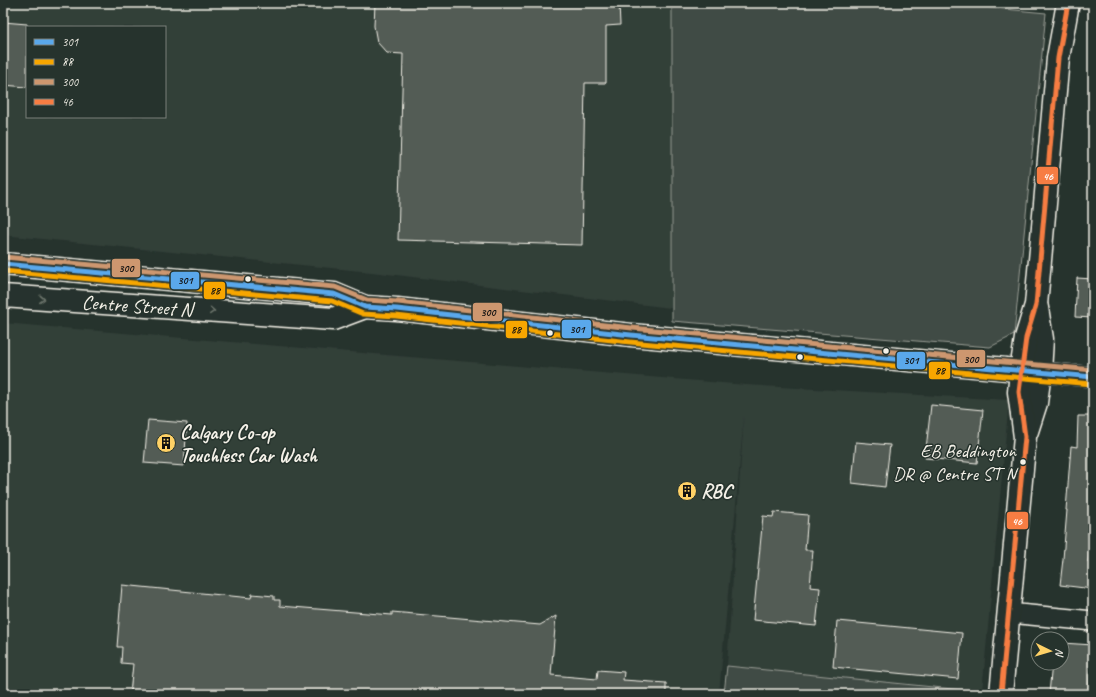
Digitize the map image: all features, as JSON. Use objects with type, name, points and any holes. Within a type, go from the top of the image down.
[{"type":"street","points":[[1001,694],[1025,437],[1019,392],[1031,371],[1042,339],[1036,305],[1058,58],[1068,3]]},
{"type":"street","name":"Centre Street N","points":[[3,264],[334,294],[365,307],[397,309],[632,335],[1093,377]]},
{"type":"street","name":"Centre Street N","points":[[3,296],[333,319],[365,307]]},
{"type":"street","points":[[1008,613],[1093,621]]},
{"type":"shaded area","points":[[3,3],[672,3],[671,308],[371,272],[3,235]]},
{"type":"shaded area","points":[[672,3],[941,3],[1046,13],[1014,335],[990,347],[672,321]]},
{"type":"shaded area","points":[[3,323],[746,385],[1009,400],[982,692],[727,666],[744,415],[719,694],[3,694]]},
{"type":"shaded area","points":[[727,666],[982,692],[981,694],[724,694]]},
{"type":"building","points":[[375,3],[619,3],[620,25],[606,26],[606,83],[585,83],[582,245],[398,240],[403,54],[387,53],[377,42],[374,26]]},
{"type":"building","points":[[3,22],[27,24],[26,87],[3,85]]},
{"type":"building","points":[[1077,278],[1093,279],[1093,318],[1075,317]]},
{"type":"building","points":[[931,405],[983,410],[977,463],[925,458]]},
{"type":"building","points":[[1078,416],[1093,416],[1093,513],[1088,562],[1093,563],[1093,589],[1060,585],[1071,446],[1077,447]]},
{"type":"building","name":"Calgary Co-op Touchless Car Wash","points":[[148,420],[187,423],[184,466],[144,463]]},
{"type":"building","points":[[856,442],[890,445],[885,487],[852,483]]},
{"type":"building","points":[[774,512],[808,515],[805,550],[813,550],[810,587],[820,588],[816,626],[753,620],[763,516],[773,517]]},
{"type":"building","points":[[122,585],[251,598],[252,594],[274,596],[274,600],[280,600],[280,606],[392,615],[392,612],[540,625],[556,616],[551,675],[597,679],[598,670],[624,672],[623,680],[666,683],[666,694],[130,694],[133,664],[121,663],[122,647],[117,647]]},
{"type":"building","points":[[837,621],[962,633],[958,679],[833,667]]},
{"type":"building","points":[[1070,644],[1093,645],[1088,694],[1049,694],[1051,671],[1070,671]]},
{"type":"transit line","name":"46","points":[[1001,694],[1025,437],[1019,392],[1026,338],[1036,305],[1058,58],[1068,3]]},
{"type":"transit line","name":"300","points":[[4,257],[335,287],[367,300],[398,302],[632,328],[1093,370]]},
{"type":"transit line","name":"301","points":[[3,264],[334,294],[365,307],[397,309],[631,335],[1093,377]]},
{"type":"transit line","name":"88","points":[[3,271],[332,301],[363,314],[396,316],[630,342],[1092,384]]},
{"type":"place","name":"Calgary Co-op Touchless Car Wash","points":[[166,443]]},
{"type":"place","name":"EB Beddington DR @ Centre ST N","points":[[1023,462]]},
{"type":"place","name":"RBC","points":[[687,491]]}]
